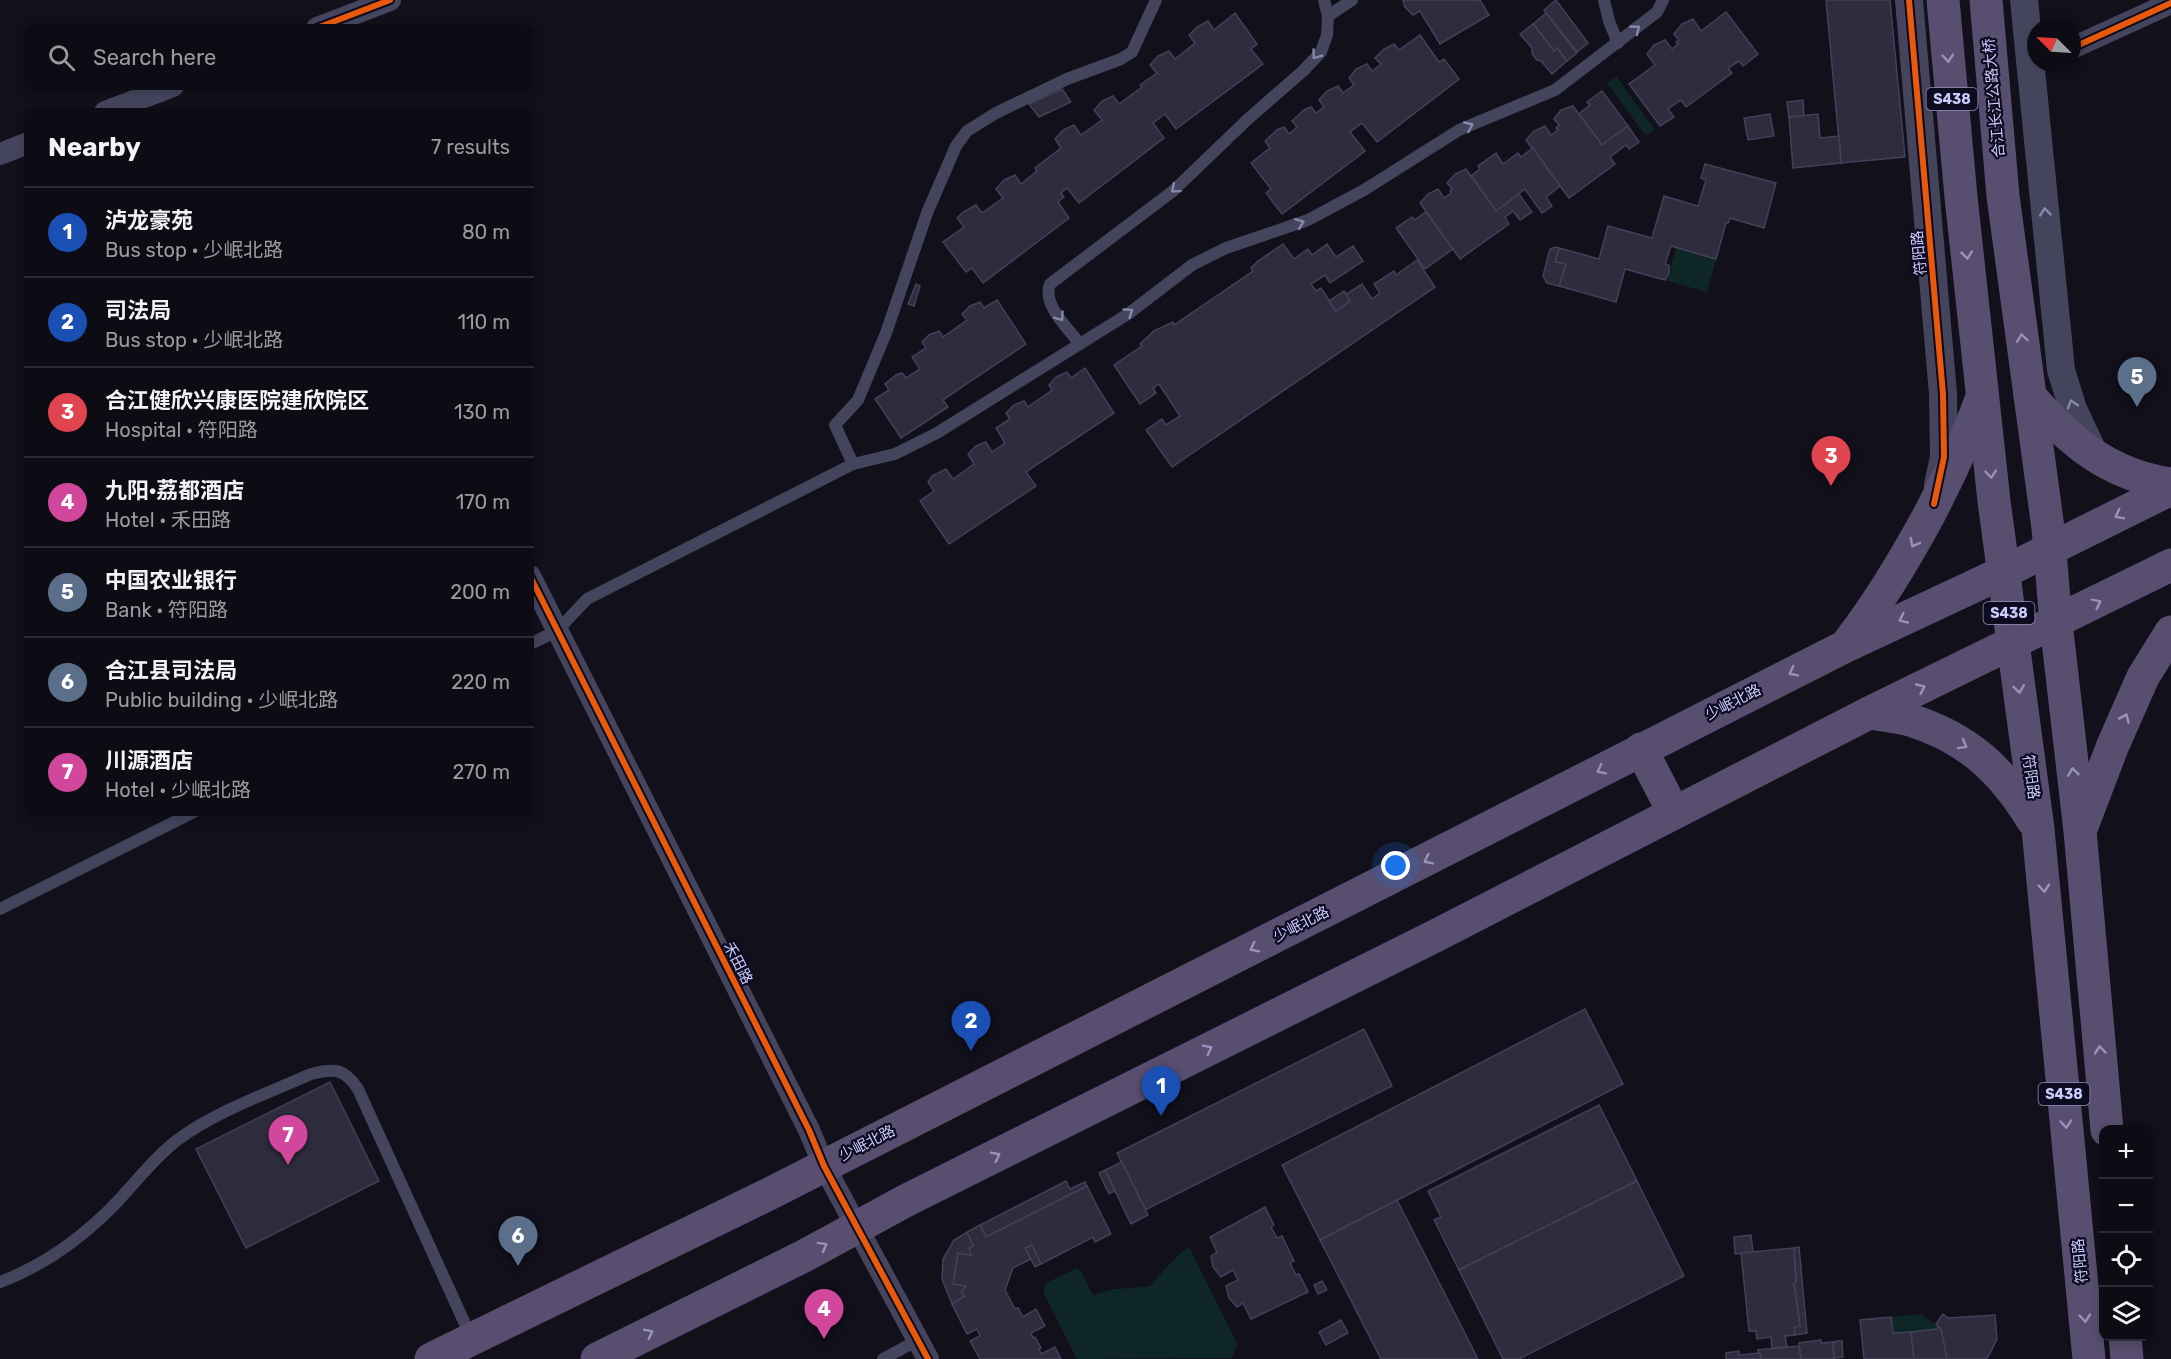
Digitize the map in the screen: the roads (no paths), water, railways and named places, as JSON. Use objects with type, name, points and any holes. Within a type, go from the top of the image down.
[{"type":"main road","name":"符阳路","points":[[1943,0],[1961,197],[1983,395],[2038,830],[2089,1359]]},
{"type":"main road","name":"合江长江公路大桥","points":[[1986,0],[2003,196],[2030,396]]},
{"type":"main road","points":[[1845,646],[1877,606],[1898,572],[1966,441],[1983,395]]},
{"type":"main road","points":[[2030,396],[2053,423],[2096,458],[2146,480],[2171,484]]},
{"type":"main road","name":"S438","points":[[2030,396],[2050,549],[2056,623],[2080,831],[2107,1125]]},
{"type":"main road","name":"少岷北路","points":[[431,1359],[771,1194],[1845,646],[2004,572],[2171,489]]},
{"type":"main road","points":[[597,1359],[804,1256],[1869,713],[2171,565]]},
{"type":"main road","points":[[2080,831],[2113,745],[2143,677],[2171,632]]},
{"type":"main road","points":[[1869,713],[1909,720],[1942,733],[1972,750],[1994,767],[2015,791],[2038,830]]},
{"type":"main road","points":[[1641,749],[1674,813]]},
{"type":"main road","points":[[2125,1341],[2127,1359]]},
{"type":"street","points":[[327,24],[390,0]]},
{"type":"street","name":"符阳路","points":[[1908,0],[1943,394],[1944,457],[1934,504]]},
{"type":"street","points":[[2024,0],[2027,20]]},
{"type":"street","points":[[2081,44],[2171,3]]},
{"type":"street","points":[[2035,72],[2061,369],[2073,409],[2096,458]]},
{"type":"street","points":[[115,108],[163,90]]},
{"type":"street","points":[[0,154],[24,144]]},
{"type":"street","name":"禾田路","points":[[534,584],[803,1119],[824,1166],[923,1350]]},
{"type":"lane","points":[[854,464],[835,424],[858,400],[886,333],[927,213],[956,146],[967,131],[996,113],[1067,79],[1121,59],[1132,52],[1156,0]]},
{"type":"lane","points":[[1080,344],[1051,304],[1047,291],[1050,284],[1173,191],[1242,125],[1304,71],[1321,52],[1327,35],[1328,16],[1324,0]]},
{"type":"lane","points":[[1328,16],[1352,0]]},
{"type":"lane","points":[[1604,0],[1618,43]]},
{"type":"lane","points":[[534,642],[557,631],[587,599],[854,464],[895,454],[937,433],[1128,314],[1192,266],[1226,248],[1308,220],[1364,190],[1460,130],[1555,90],[1657,12],[1663,0]]},
{"type":"lane","points":[[0,909],[186,816]]},
{"type":"lane","points":[[0,1282],[16,1276],[62,1250],[104,1215],[153,1161],[177,1140],[213,1118],[311,1074],[328,1070],[339,1071],[350,1077],[357,1089],[472,1338]]},
{"type":"lane","points":[[883,1359],[923,1350]]},
{"type":"place","name":"中国农业银行","points":[[2137,407]]},
{"type":"place","name":"合江健欣兴康医院建欣院区","points":[[1831,486]]},
{"type":"place","name":"司法局","points":[[971,1051]]},
{"type":"place","name":"泸龙豪苑","points":[[1161,1116]]},
{"type":"place","name":"川源酒店","points":[[288,1165]]},
{"type":"place","name":"合江县司法局","points":[[518,1266]]},
{"type":"place","name":"九阳·荔都酒店","points":[[824,1339]]}]
